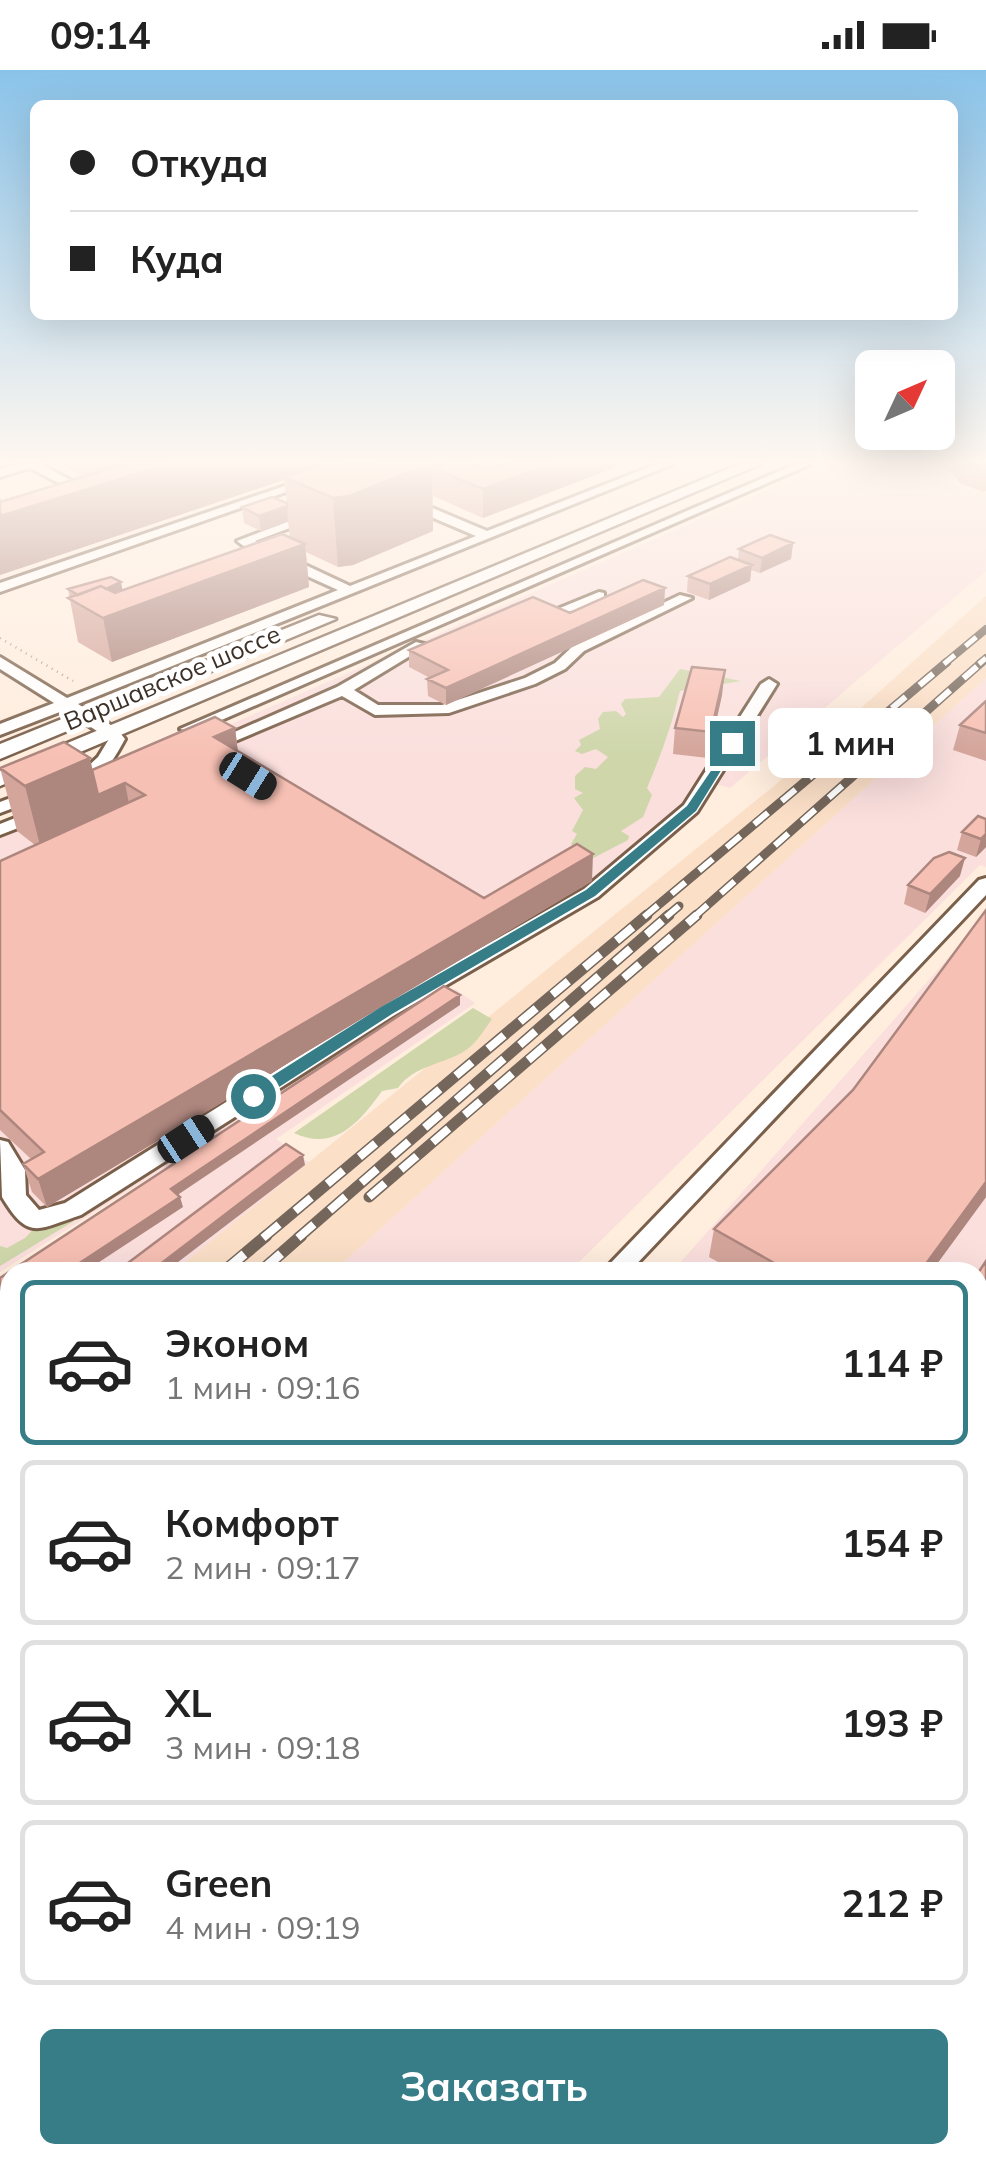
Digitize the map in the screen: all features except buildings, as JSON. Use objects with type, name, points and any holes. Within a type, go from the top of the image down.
[{"type":"main road","name":"Варшавское шоссе","points":[[0,752],[469,562]]},
{"type":"main road","name":"Варшавское шоссе","points":[[0,779],[518,562]]},
{"type":"street","points":[[0,588],[76,562]]},
{"type":"street","points":[[286,562],[350,592]]},
{"type":"street","points":[[0,730],[425,562]]},
{"type":"street","points":[[214,731],[438,622],[578,562]]},
{"type":"street","points":[[214,731],[344,690],[385,670],[394,657],[514,606],[524,604],[556,615],[600,596]]},
{"type":"street","points":[[344,690],[376,710],[443,710],[530,681],[560,666],[579,648],[686,598]]},
{"type":"street","points":[[438,622],[456,630]]},
{"type":"street","points":[[0,662],[117,739],[114,749],[91,771]]},
{"type":"street","points":[[0,1148],[13,1170],[14,1197],[34,1221],[72,1209],[593,878],[692,808],[769,684]]},
{"type":"street","points":[[178,744],[216,737],[214,731]]},
{"type":"street","points":[[214,731],[241,753],[231,759]]},
{"type":"street","points":[[73,778],[127,755]]},
{"type":"street","points":[[0,808],[55,786]]},
{"type":"street","points":[[0,830],[54,807]]},
{"type":"street","points":[[624,1262],[986,884]]},
{"type":"path","points":[[0,638],[79,685]]},
{"type":"shaded area","points":[[603,562],[986,562],[986,571],[730,788],[713,783],[606,888],[16,1262],[0,1262],[0,825]]},
{"type":"shaded area","points":[[986,596],[986,678],[344,1262],[185,1262],[774,786]]},
{"type":"shaded area","points":[[986,678],[986,867],[980,865],[579,1262],[344,1262]]},
{"type":"shaded area","points":[[986,915],[986,1262],[681,1262]]},
{"type":"shaded area","points":[[455,989],[475,1003],[276,1139],[311,1164],[186,1262],[28,1262]]},
{"type":"green space","points":[[680,669],[741,681],[680,691],[647,788],[652,795],[643,817],[621,831],[629,836],[628,840],[578,866],[576,849],[571,844],[577,834],[572,831],[583,810],[574,798],[583,793],[575,789],[575,776],[585,767],[596,769],[608,757],[596,749],[582,754],[575,751],[581,745],[579,740],[600,729],[598,719],[603,712],[616,711],[623,717],[626,714],[621,704],[625,699],[659,697]]},
{"type":"green space","points":[[473,1008],[492,1019],[466,1050],[413,1074],[398,1088],[382,1091],[344,1131],[321,1139],[294,1133]]},
{"type":"green space","points":[[47,1215],[71,1217],[74,1221],[7,1262],[0,1262],[0,1246],[7,1248],[25,1238]]},
{"type":"railway","points":[[944,664],[986,629]]},
{"type":"railway","points":[[979,664],[986,658]]},
{"type":"railway","points":[[644,917],[947,662]]},
{"type":"railway","points":[[694,917],[982,662]]},
{"type":"railway","points":[[666,917],[679,906]]},
{"type":"railway","points":[[263,1238],[647,915]]},
{"type":"railway","points":[[298,1238],[669,915]]},
{"type":"railway","points":[[369,1197],[697,915]]},
{"type":"railway","points":[[235,1262],[266,1236]]},
{"type":"railway","points":[[271,1262],[301,1236]]},
{"type":"route","points":[[253,1096],[386,1011],[590,893],[692,808],[732,743]]}]
